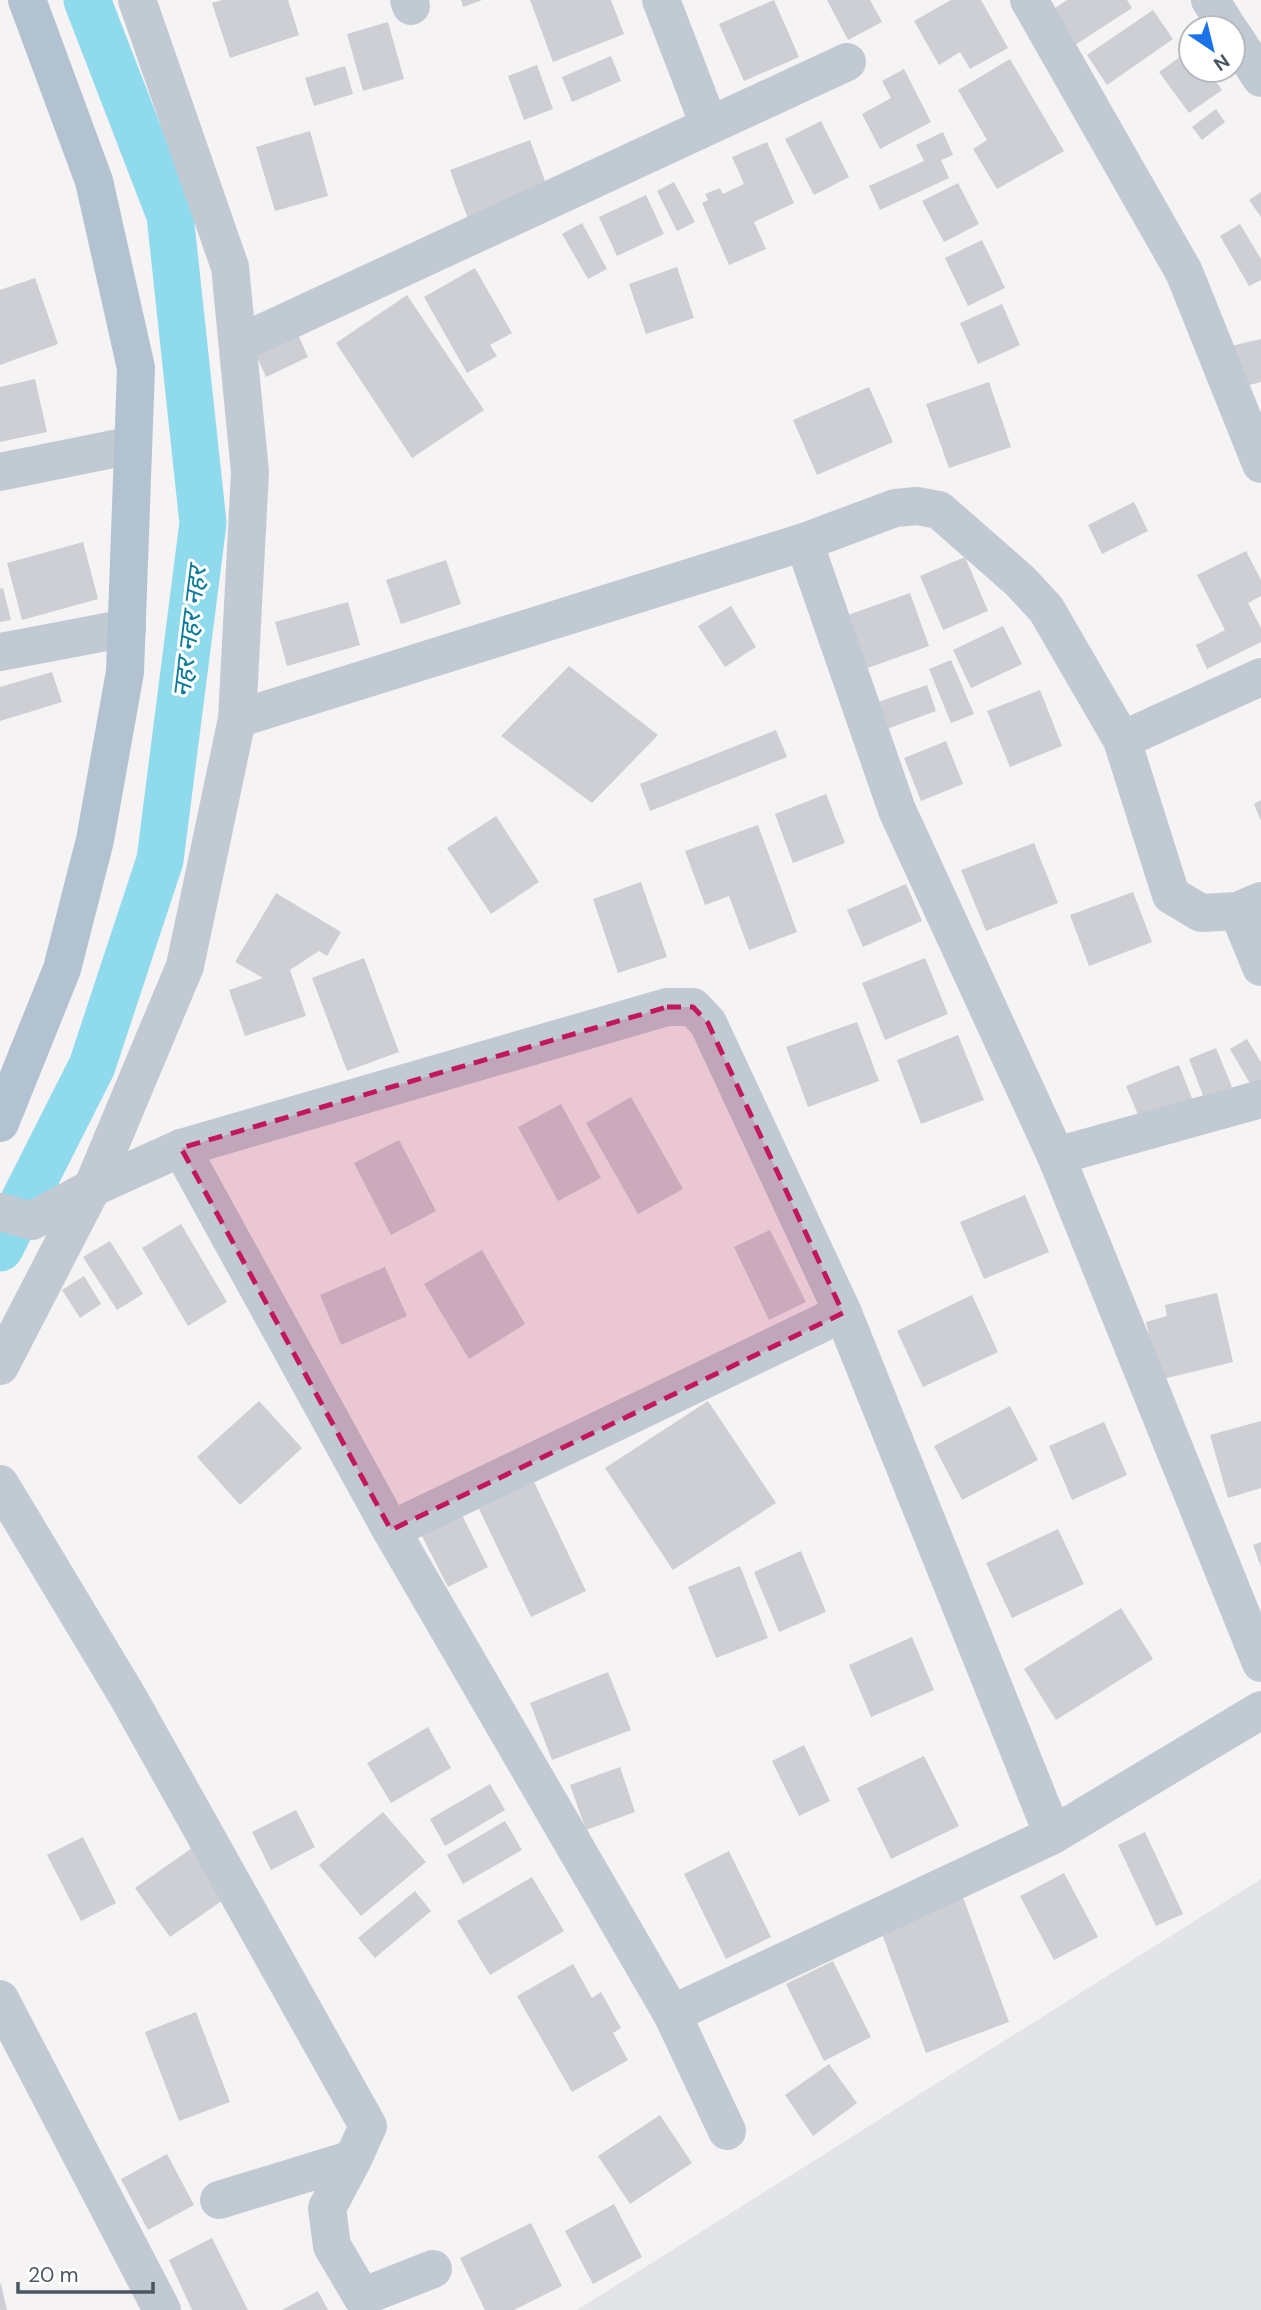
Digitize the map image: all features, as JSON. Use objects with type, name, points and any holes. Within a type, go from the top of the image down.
[{"type":"main road","points":[[0,1123],[62,969],[95,840],[125,672],[136,368],[94,181],[27,0]]},
{"type":"street","points":[[0,1366],[92,1188],[185,965],[237,719],[250,472],[230,267],[136,0]]},
{"type":"street","points":[[661,0],[709,125]]},
{"type":"street","points":[[1029,0],[1184,272],[1261,464]]},
{"type":"street","points":[[1247,56],[1261,78]]},
{"type":"street","points":[[238,344],[847,62]]},
{"type":"street","points":[[0,472],[133,445]]},
{"type":"street","points":[[237,719],[804,542],[895,508],[918,506],[939,510],[1020,581],[1046,609],[1122,740],[1171,894],[1201,913],[1250,906],[1261,967]]},
{"type":"street","points":[[804,542],[897,810],[1056,1156],[1261,1663]]},
{"type":"street","points":[[0,653],[127,628]]},
{"type":"street","points":[[1122,740],[1261,677]]},
{"type":"street","points":[[16,1217],[92,1188],[181,1148],[667,1007],[693,1007],[708,1023],[843,1313],[1053,1835]]},
{"type":"street","points":[[1056,1156],[1261,1099]]},
{"type":"street","points":[[181,1148],[391,1530],[672,2014],[727,2131]]},
{"type":"street","points":[[391,1530],[843,1313]]},
{"type":"street","points":[[0,1484],[128,1697],[368,2126],[354,2159],[327,2208],[332,2246],[362,2297],[433,2269]]},
{"type":"street","points":[[672,2014],[1053,1835],[1261,1710]]},
{"type":"street","points":[[0,1999],[162,2310]]},
{"type":"street","points":[[219,2200],[354,2159]]},
{"type":"highlighted area","points":[[667,1007],[693,1007],[708,1023],[843,1313],[391,1530],[181,1148]]},
{"type":"shaded area","points":[[1261,1879],[1261,2310],[577,2310]]},
{"type":"building","points":[[222,0],[288,0],[299,35],[230,58],[212,3]]},
{"type":"building","points":[[461,0],[482,0],[463,7]]},
{"type":"building","points":[[530,0],[611,0],[624,34],[553,62]]},
{"type":"building","points":[[774,0],[799,57],[744,81],[719,24]]},
{"type":"building","points":[[827,0],[870,0],[882,22],[848,40]]},
{"type":"building","points":[[951,0],[981,0],[1008,48],[970,69],[960,52],[939,65],[914,21]]},
{"type":"building","points":[[1067,0],[1127,0],[1132,8],[1072,47],[1049,12]]},
{"type":"building","points":[[1153,10],[1173,39],[1107,85],[1087,55]]},
{"type":"building","points":[[388,22],[404,79],[363,91],[347,34]]},
{"type":"building","points":[[611,56],[621,81],[572,102],[562,77]]},
{"type":"building","points":[[1010,59],[1064,151],[997,189],[973,149],[987,140],[958,90]]},
{"type":"building","points":[[1177,59],[1177,84],[1218,84],[1222,90],[1189,113],[1159,72]]},
{"type":"building","points":[[537,65],[553,109],[524,120],[508,76]]},
{"type":"building","points":[[345,66],[353,94],[314,106],[305,78]]},
{"type":"building","points":[[904,69],[931,122],[880,149],[862,114],[891,98],[882,81]]},
{"type":"building","points":[[1216,109],[1225,122],[1202,140],[1192,127]]},
{"type":"building","points":[[821,121],[849,177],[814,195],[785,139]]},
{"type":"building","points":[[310,131],[328,196],[275,211],[256,147]]},
{"type":"building","points":[[943,132],[953,155],[941,160],[949,178],[880,210],[869,186],[924,161],[916,145]]},
{"type":"building","points":[[530,140],[548,189],[468,219],[450,170]]},
{"type":"building","points":[[767,142],[794,203],[754,222],[766,249],[729,265],[702,203],[708,200],[705,194],[720,188],[723,194],[744,184],[732,157]]},
{"type":"building","points":[[674,182],[695,222],[677,231],[657,191]]},
{"type":"building","points":[[958,183],[979,224],[944,242],[922,201]]},
{"type":"building","points":[[1261,192],[1261,217],[1249,200]]},
{"type":"building","points":[[646,195],[664,234],[617,256],[599,217]]},
{"type":"building","points":[[582,223],[607,269],[588,279],[562,234]]},
{"type":"building","points":[[1240,224],[1261,259],[1261,280],[1249,286],[1220,236]]},
{"type":"building","points":[[982,240],[1005,288],[968,306],[945,258]]},
{"type":"building","points":[[677,267],[694,318],[646,334],[629,284]]},
{"type":"building","points":[[475,268],[512,333],[490,345],[497,356],[467,373],[424,297]]},
{"type":"building","points":[[35,278],[58,344],[0,365],[0,290]]},
{"type":"building","points":[[407,295],[484,410],[412,458],[336,343]]},
{"type":"building","points":[[1002,304],[1020,345],[978,364],[960,323]]},
{"type":"building","points":[[296,330],[308,357],[266,377],[254,350]]},
{"type":"building","points":[[1261,339],[1261,382],[1242,387],[1231,346]]},
{"type":"building","points":[[35,379],[47,432],[0,442],[0,387]]},
{"type":"building","points":[[989,382],[1011,447],[949,468],[926,404]]},
{"type":"building","points":[[869,387],[893,442],[817,475],[793,420]]},
{"type":"building","points":[[1134,502],[1148,531],[1102,554],[1088,525]]},
{"type":"building","points":[[83,542],[98,599],[22,620],[7,563]]},
{"type":"building","points":[[1246,551],[1261,580],[1261,596],[1248,603],[1261,628],[1261,642],[1207,669],[1196,645],[1225,630],[1197,575]]},
{"type":"building","points":[[965,557],[988,611],[943,630],[920,576]]},
{"type":"building","points":[[446,560],[461,604],[401,624],[386,580]]},
{"type":"building","points":[[3,588],[11,620],[0,622],[0,589]]},
{"type":"building","points":[[910,593],[929,646],[865,669],[845,616]]},
{"type":"building","points":[[348,602],[360,645],[287,666],[275,622]]},
{"type":"building","points":[[731,606],[756,647],[725,667],[698,626]]},
{"type":"building","points":[[1003,626],[1022,664],[971,688],[953,650]]},
{"type":"building","points":[[951,660],[974,714],[951,723],[929,669]]},
{"type":"building","points":[[569,666],[658,735],[592,803],[501,736]]},
{"type":"building","points":[[52,672],[62,702],[0,721],[0,687]]},
{"type":"building","points":[[927,685],[936,711],[884,730],[875,703]]},
{"type":"building","points":[[1040,690],[1062,746],[1010,767],[987,711]]},
{"type":"building","points":[[776,730],[787,757],[650,811],[640,784]]},
{"type":"building","points":[[946,741],[963,784],[921,801],[904,758]]},
{"type":"building","points":[[826,794],[845,843],[793,863],[775,814]]},
{"type":"building","points":[[1261,800],[1261,821],[1254,804]]},
{"type":"building","points":[[496,816],[539,882],[491,914],[447,848]]},
{"type":"building","points":[[758,825],[797,932],[749,950],[729,896],[705,905],[685,851]]},
{"type":"building","points":[[1034,843],[1058,903],[986,931],[961,870]]},
{"type":"building","points":[[641,882],[667,957],[618,973],[593,899]]},
{"type":"building","points":[[906,884],[922,921],[863,947],[847,910]]},
{"type":"building","points":[[1133,892],[1152,942],[1089,966],[1070,915]]},
{"type":"building","points":[[276,893],[341,932],[327,956],[319,951],[290,970],[306,1016],[245,1036],[229,990],[263,978],[235,962]]},
{"type":"building","points":[[364,958],[399,1052],[347,1071],[312,978]]},
{"type":"building","points":[[925,958],[948,1014],[885,1040],[862,983]]},
{"type":"building","points":[[857,1022],[879,1081],[808,1107],[786,1047]]},
{"type":"building","points":[[958,1035],[984,1100],[921,1124],[897,1060]]},
{"type":"building","points":[[1247,1039],[1261,1062],[1261,1082],[1252,1087],[1230,1049]]},
{"type":"building","points":[[1216,1048],[1232,1087],[1204,1098],[1189,1059]]},
{"type":"building","points":[[1179,1065],[1193,1101],[1141,1122],[1126,1086]]},
{"type":"building","points":[[631,1097],[683,1189],[638,1214],[586,1123]]},
{"type":"building","points":[[561,1104],[601,1178],[558,1201],[518,1127]]},
{"type":"building","points":[[399,1140],[436,1211],[391,1235],[354,1163]]},
{"type":"building","points":[[1025,1195],[1049,1252],[984,1279],[960,1222]]},
{"type":"building","points":[[181,1224],[227,1302],[188,1326],[142,1248]]},
{"type":"building","points":[[770,1230],[806,1302],[769,1320],[734,1247]]},
{"type":"building","points":[[110,1241],[143,1294],[117,1310],[83,1257]]},
{"type":"building","points":[[482,1250],[525,1324],[469,1359],[424,1284]]},
{"type":"building","points":[[385,1267],[407,1316],[341,1345],[320,1295]]},
{"type":"building","points":[[84,1276],[101,1304],[80,1318],[62,1290]]},
{"type":"building","points":[[1217,1293],[1233,1362],[1159,1380],[1146,1322],[1167,1316],[1165,1305]]},
{"type":"building","points":[[972,1295],[998,1352],[923,1387],[897,1331]]},
{"type":"building","points":[[259,1401],[302,1448],[240,1505],[197,1457]]},
{"type":"building","points":[[708,1401],[776,1503],[673,1570],[605,1468]]},
{"type":"building","points":[[1010,1406],[1038,1460],[962,1500],[934,1446]]},
{"type":"building","points":[[1261,1421],[1261,1488],[1228,1498],[1210,1435]]},
{"type":"building","points":[[1104,1422],[1127,1475],[1072,1500],[1049,1446]]},
{"type":"building","points":[[534,1482],[586,1591],[531,1617],[479,1509]]},
{"type":"building","points":[[462,1515],[488,1567],[448,1587],[422,1536]]},
{"type":"building","points":[[1058,1529],[1084,1584],[1012,1618],[986,1563]]},
{"type":"building","points":[[1261,1542],[1261,1567],[1253,1545]]},
{"type":"building","points":[[801,1551],[826,1612],[779,1632],[754,1572]]},
{"type":"building","points":[[740,1566],[768,1638],[716,1658],[688,1587]]},
{"type":"building","points":[[1121,1608],[1153,1659],[1056,1720],[1024,1669]]},
{"type":"building","points":[[912,1637],[934,1690],[871,1717],[849,1665]]},
{"type":"building","points":[[608,1672],[631,1730],[552,1760],[530,1703]]},
{"type":"building","points":[[428,1727],[451,1768],[391,1803],[367,1763]]},
{"type":"building","points":[[804,1745],[830,1801],[799,1816],[772,1761]]},
{"type":"building","points":[[924,1756],[959,1826],[891,1859],[857,1788]]},
{"type":"building","points":[[620,1767],[635,1812],[586,1830],[570,1785]]},
{"type":"building","points":[[490,1784],[505,1810],[445,1846],[430,1819]]},
{"type":"building","points":[[296,1810],[315,1847],[271,1870],[252,1832]]},
{"type":"building","points":[[383,1812],[426,1862],[361,1916],[319,1865]]},
{"type":"building","points":[[505,1821],[522,1850],[463,1884],[447,1855]]},
{"type":"building","points":[[1145,1832],[1183,1914],[1156,1926],[1118,1845]]},
{"type":"building","points":[[83,1837],[116,1903],[81,1921],[47,1855]]},
{"type":"building","points":[[192,1848],[226,1898],[170,1937],[135,1888]]},
{"type":"building","points":[[729,1851],[771,1937],[726,1959],[684,1874]]},
{"type":"building","points":[[1064,1873],[1098,1937],[1054,1960],[1020,1896]]},
{"type":"building","points":[[532,1877],[564,1931],[490,1975],[457,1921]]},
{"type":"building","points":[[415,1891],[431,1911],[375,1958],[358,1938]]},
{"type":"building","points":[[961,1892],[1009,2022],[926,2053],[878,1923]]},
{"type":"building","points":[[833,1961],[871,2037],[824,2061],[786,1984]]},
{"type":"building","points":[[573,1964],[592,1998],[601,1992],[621,2028],[613,2033],[628,2060],[572,2092],[517,1996]]},
{"type":"building","points":[[196,2012],[230,2102],[179,2121],[145,2032]]},
{"type":"building","points":[[829,2064],[857,2103],[813,2136],[785,2095]]},
{"type":"building","points":[[660,2115],[692,2163],[630,2204],[598,2156]]},
{"type":"building","points":[[167,2154],[194,2205],[148,2230],[121,2179]]},
{"type":"building","points":[[614,2204],[642,2257],[593,2284],[565,2231]]},
{"type":"building","points":[[531,2223],[562,2286],[514,2310],[485,2310],[460,2258]]},
{"type":"building","points":[[212,2238],[248,2310],[192,2310],[169,2260]]},
{"type":"building","points":[[1,2284],[7,2310],[0,2310]]},
{"type":"building","points":[[318,2291],[328,2310],[282,2310]]},
{"type":"waterway","name":"नहर नहर नहर","points":[[0,1248],[92,1066],[160,860],[203,523],[170,215],[87,0]]}]
